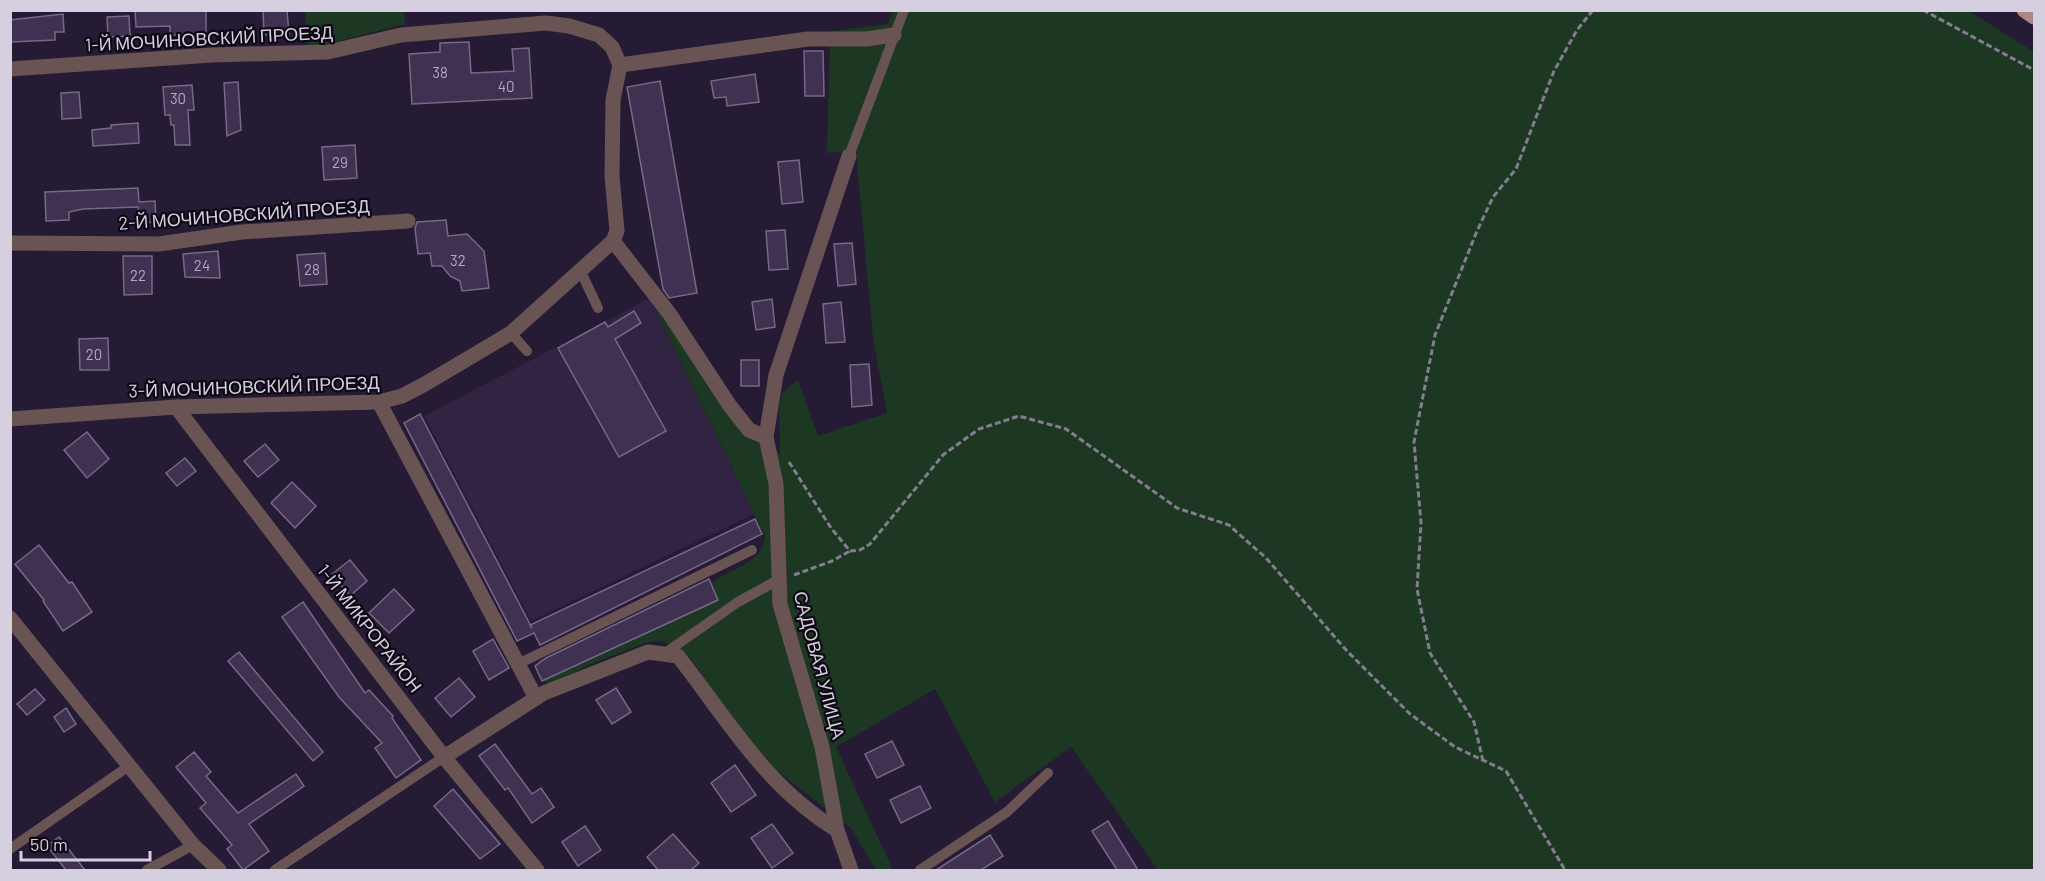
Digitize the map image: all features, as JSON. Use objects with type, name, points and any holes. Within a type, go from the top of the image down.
[{"type":"main road","points":[[2024,10],[2034,17]]},
{"type":"street","name":"1-Й МОЧИНОВСКИЙ ПРОЕЗД","points":[[10,69],[213,54],[327,52],[401,35],[546,23],[586,30],[599,35],[612,47],[620,65]]},
{"type":"street","points":[[766,437],[749,430],[730,406],[669,313],[613,241],[617,231],[612,176],[613,100],[620,65],[808,39],[866,39],[894,35]]},
{"type":"street","name":"САДОВАЯ УЛИЦА","points":[[849,156],[776,375],[766,437],[776,484],[780,545],[778,580],[791,646],[822,747],[837,830],[851,870]]},
{"type":"street","name":"2-Й МОЧИНОВСКИЙ ПРОЕЗД","points":[[10,243],[159,244],[242,232],[408,221]]},
{"type":"street","name":"3-Й МОЧИНОВСКИЙ ПРОЕЗД","points":[[10,419],[176,407],[379,402],[402,396],[511,333],[613,241]]},
{"type":"street","points":[[379,402],[536,698]]},
{"type":"street","name":"1-Й МИКРОРАЙОН","points":[[176,407],[444,757],[537,870]]},
{"type":"street","points":[[10,618],[193,845],[219,870]]},
{"type":"street","points":[[444,757],[536,698],[648,652],[665,653],[678,656],[747,751],[795,802],[837,830]]},
{"type":"lane","points":[[849,156],[904,10]]},
{"type":"lane","points":[[580,270],[598,308]]},
{"type":"lane","points":[[511,333],[527,351]]},
{"type":"lane","points":[[518,664],[752,550]]},
{"type":"lane","points":[[665,653],[738,602],[778,580]]},
{"type":"lane","points":[[275,870],[444,757]]},
{"type":"lane","points":[[10,849],[129,766]]},
{"type":"lane","points":[[920,870],[1007,812],[1048,773]]},
{"type":"lane","points":[[147,870],[193,845]]},
{"type":"path","points":[[1483,761],[1474,722],[1430,653],[1417,589],[1421,523],[1414,442],[1436,335],[1477,231],[1493,197],[1516,169],[1554,71],[1577,30],[1593,10]]},
{"type":"path","points":[[1923,10],[2034,70]]},
{"type":"path","points":[[778,580],[823,565],[870,544],[943,455],[979,429],[1019,416],[1066,429],[1177,508],[1229,525],[1266,558],[1347,651],[1410,714],[1455,747],[1506,771],[1565,870]]},
{"type":"path","points":[[787,459],[831,528],[850,551]]},
{"type":"shaded area","points":[[650,298],[754,514],[531,621],[424,416]]},
{"type":"green space","points":[[893,10],[1967,10],[2034,52],[2034,870],[1158,870],[1071,747],[995,802],[935,689],[836,747],[893,870],[876,870],[851,828],[771,766],[724,711],[700,671],[685,652],[662,641],[648,642],[591,664],[552,684],[542,681],[718,600],[711,584],[752,560],[763,546],[765,536],[650,298],[744,433],[780,454],[779,405],[783,392],[798,380],[818,436],[887,413],[873,338],[856,151],[827,153],[830,47],[833,31],[888,24]]},
{"type":"green space","points":[[305,11],[404,11],[405,24],[308,49]]},
{"type":"building","points":[[135,10],[206,10],[206,35],[170,35],[170,26],[136,27]]},
{"type":"building","points":[[263,10],[287,10],[289,34],[264,35]]},
{"type":"building","points":[[63,14],[64,32],[55,32],[55,40],[10,42],[10,20]]},
{"type":"building","points":[[129,16],[130,36],[108,37],[107,17]]},
{"type":"building","points":[[469,42],[471,73],[514,71],[512,49],[529,48],[532,98],[412,104],[409,54],[440,52],[440,43]]},
{"type":"building","points":[[804,51],[823,51],[824,96],[805,96]]},
{"type":"building","points":[[755,74],[759,102],[727,106],[726,97],[714,98],[711,81]]},
{"type":"building","points":[[660,81],[697,293],[669,298],[663,289],[627,87]]},
{"type":"building","points":[[238,82],[241,130],[227,136],[224,83]]},
{"type":"building","points":[[192,85],[194,110],[188,110],[190,145],[175,145],[174,125],[171,125],[170,115],[165,115],[163,87]]},
{"type":"building","points":[[79,92],[81,118],[62,119],[61,93]]},
{"type":"building","points":[[138,123],[139,143],[93,146],[92,130],[111,128],[111,125]]},
{"type":"building","points":[[355,145],[357,178],[324,180],[322,147]]},
{"type":"building","points":[[799,160],[803,202],[782,204],[778,162]]},
{"type":"building","points":[[138,188],[139,202],[155,201],[156,222],[139,223],[138,207],[83,209],[69,212],[69,220],[46,221],[45,192]]},
{"type":"building","points":[[446,220],[448,236],[467,234],[484,251],[489,288],[462,291],[460,281],[450,276],[442,266],[432,266],[430,253],[418,254],[415,228],[417,222]]},
{"type":"building","points":[[785,230],[788,269],[769,270],[766,231]]},
{"type":"building","points":[[852,243],[856,284],[838,286],[834,244]]},
{"type":"building","points":[[218,251],[220,278],[185,277],[183,254]]},
{"type":"building","points":[[325,253],[327,284],[300,286],[297,255]]},
{"type":"building","points":[[123,256],[152,256],[152,294],[124,295]]},
{"type":"building","points":[[772,299],[775,327],[756,330],[752,302]]},
{"type":"building","points":[[841,302],[845,342],[826,343],[823,304]]},
{"type":"building","points":[[634,311],[641,323],[615,339],[666,431],[619,457],[558,348],[605,322],[608,327]]},
{"type":"building","points":[[108,338],[109,370],[80,370],[79,339]]},
{"type":"building","points":[[741,360],[759,360],[759,386],[741,386]]},
{"type":"building","points":[[869,364],[872,405],[852,407],[850,365]]},
{"type":"building","points":[[420,414],[530,625],[755,519],[762,534],[540,645],[534,633],[517,641],[404,423]]},
{"type":"building","points":[[87,432],[109,459],[87,478],[64,450]]},
{"type":"building","points":[[265,444],[279,460],[258,477],[244,461]]},
{"type":"building","points":[[185,458],[196,471],[177,486],[166,473]]},
{"type":"building","points":[[292,482],[316,506],[295,528],[271,503]]},
{"type":"building","points":[[39,545],[69,583],[72,582],[92,612],[63,631],[44,600],[15,564]]},
{"type":"building","points":[[350,560],[367,581],[350,596],[332,574]]},
{"type":"building","points":[[709,579],[718,600],[542,681],[535,666],[546,658]]},
{"type":"building","points":[[394,589],[414,610],[389,633],[369,613]]},
{"type":"building","points":[[303,602],[365,693],[369,690],[393,716],[392,718],[421,760],[396,778],[375,748],[382,743],[339,697],[282,617]]},
{"type":"building","points":[[493,639],[509,668],[489,680],[473,651]]},
{"type":"building","points":[[239,652],[323,752],[313,761],[228,661]]},
{"type":"building","points":[[459,678],[475,697],[451,717],[435,698]]},
{"type":"building","points":[[616,688],[631,712],[612,724],[596,700]]},
{"type":"building","points":[[35,689],[45,700],[27,715],[17,704]]},
{"type":"building","points":[[66,708],[76,724],[64,732],[54,717]]},
{"type":"building","points":[[892,741],[904,765],[877,778],[865,754]]},
{"type":"building","points":[[495,744],[532,794],[541,788],[554,807],[532,823],[508,788],[505,790],[479,756]]},
{"type":"building","points":[[194,752],[211,772],[206,776],[238,813],[296,774],[304,786],[249,824],[269,851],[243,870],[227,849],[232,845],[200,808],[206,803],[176,767]]},
{"type":"building","points":[[735,765],[756,795],[731,812],[711,783]]},
{"type":"building","points":[[920,786],[931,808],[901,823],[890,800]]},
{"type":"building","points":[[453,789],[500,844],[480,859],[434,806]]},
{"type":"building","points":[[1108,821],[1138,870],[1117,870],[1092,831]]},
{"type":"building","points":[[772,824],[793,853],[772,868],[751,838]]},
{"type":"building","points":[[585,826],[601,850],[578,866],[562,842]]},
{"type":"building","points":[[673,834],[699,863],[691,870],[658,870],[647,857]]},
{"type":"building","points":[[990,835],[1003,856],[981,870],[936,870]]},
{"type":"building","points":[[59,837],[85,870],[66,870],[47,846]]}]
